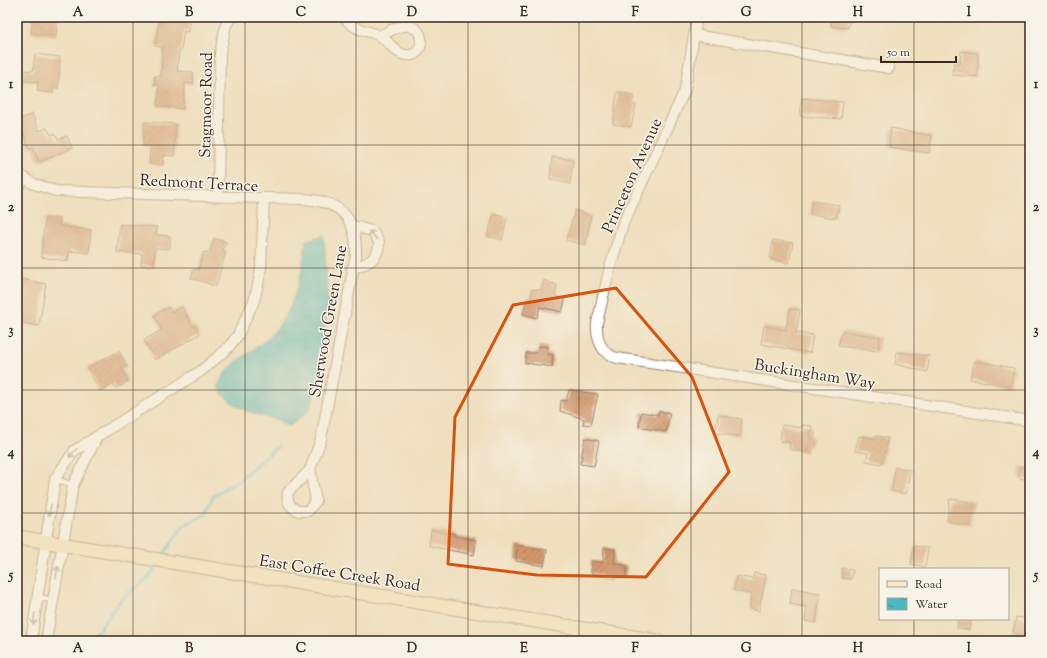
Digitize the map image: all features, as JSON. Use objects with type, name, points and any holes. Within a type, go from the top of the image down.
[{"type":"street","name":"Stagmoor Road","points":[[218,196],[220,53],[226,25],[231,17]]},
{"type":"street","points":[[344,17],[350,25],[379,36]]},
{"type":"street","name":"Princeton Avenue","points":[[600,345],[596,336],[597,323],[618,239],[632,204],[685,90],[697,17]]},
{"type":"street","points":[[695,35],[888,68]]},
{"type":"street","name":"Redmont Terrace","points":[[20,176],[44,188],[56,191],[264,198],[261,268],[258,285],[247,320],[238,335],[227,349],[201,371],[74,451],[55,479],[31,641]]},
{"type":"street","points":[[17,189],[20,176]]},
{"type":"street","name":"Sherwood Green Lane","points":[[264,198],[307,198],[325,202],[340,211],[353,226],[356,245],[331,391],[321,439],[310,470]]},
{"type":"street","points":[[352,268],[373,260],[376,255],[379,242],[372,231],[353,226]]},
{"type":"street","name":"Buckingham Way","points":[[600,345],[613,356],[618,358],[1030,421]]},
{"type":"street","points":[[46,641],[73,485],[98,435]]},
{"type":"street","name":"East Coffee Creek Road","points":[[17,537],[658,641]]},
{"type":"lane","points":[[55,479],[73,485]]},
{"type":"lane","points":[[37,597],[53,600]]},
{"type":"highlighted area","points":[[616,288],[692,377],[729,472],[646,577],[537,575],[448,564],[455,417],[513,305]]},
{"type":"water","points":[[324,235],[328,302],[317,384],[310,410],[290,426],[282,424],[279,420],[244,410],[229,400],[218,387],[221,379],[227,371],[267,339],[282,322],[297,289],[306,241]]},
{"type":"building","points":[[33,17],[58,17],[56,36],[31,33]]},
{"type":"building","points":[[160,17],[190,19],[188,32],[184,31],[181,50],[179,50],[177,71],[193,72],[193,84],[185,83],[183,109],[157,106],[159,85],[154,85],[155,76],[161,76],[163,47],[155,46]]},
{"type":"building","points":[[833,17],[850,17],[848,28],[831,26]]},
{"type":"building","points":[[961,51],[978,53],[977,77],[952,75],[954,63],[960,64]]},
{"type":"building","points":[[35,54],[60,57],[58,89],[54,88],[53,93],[37,91],[38,82],[22,81],[23,70],[33,71]]},
{"type":"building","points":[[617,92],[634,95],[632,104],[636,105],[631,127],[613,124]]},
{"type":"building","points":[[802,98],[843,102],[841,119],[800,116]]},
{"type":"building","points":[[32,114],[39,131],[47,128],[51,135],[55,133],[58,139],[67,136],[72,148],[39,162],[33,147],[30,149],[18,120]]},
{"type":"building","points":[[144,122],[176,124],[174,156],[164,155],[163,165],[149,164],[150,146],[143,146]]},
{"type":"building","points":[[891,128],[932,136],[929,153],[889,147]]},
{"type":"building","points":[[552,157],[573,160],[570,184],[550,179]]},
{"type":"building","points":[[812,201],[839,205],[836,218],[810,214]]},
{"type":"building","points":[[575,210],[591,216],[585,245],[566,240]]},
{"type":"building","points":[[494,214],[507,218],[502,240],[487,236]]},
{"type":"building","points":[[45,218],[60,219],[59,226],[91,230],[89,253],[69,251],[68,261],[41,257]]},
{"type":"building","points":[[120,224],[157,227],[156,235],[170,236],[170,249],[155,248],[154,266],[141,265],[142,254],[117,252]]},
{"type":"building","points":[[214,238],[226,242],[223,250],[226,251],[216,286],[191,278],[194,269],[198,270],[204,252],[209,253]]},
{"type":"building","points":[[773,240],[793,243],[789,263],[770,259]]},
{"type":"building","points":[[17,278],[46,284],[39,326],[18,322]]},
{"type":"building","points":[[544,280],[557,285],[555,296],[565,300],[562,312],[540,307],[537,318],[523,314],[527,298],[531,299],[532,289],[541,290]]},
{"type":"building","points":[[169,307],[172,312],[182,307],[193,327],[195,326],[200,334],[155,360],[144,340],[162,330],[154,315]]},
{"type":"building","points":[[790,309],[800,310],[796,333],[813,335],[810,353],[761,344],[764,326],[786,330]]},
{"type":"building","points":[[842,331],[880,337],[878,351],[838,346]]},
{"type":"building","points":[[539,346],[548,347],[547,354],[553,355],[552,367],[525,363],[526,353],[538,353]]},
{"type":"building","points":[[119,351],[127,366],[122,369],[128,382],[116,388],[113,383],[100,391],[87,368]]},
{"type":"building","points":[[897,352],[930,356],[927,372],[895,364]]},
{"type":"building","points":[[975,361],[1014,368],[1010,386],[970,379]]},
{"type":"building","points":[[569,390],[598,394],[591,425],[583,424],[584,419],[560,411],[561,400],[566,401]]},
{"type":"building","points":[[659,411],[670,413],[666,432],[639,427],[641,412],[658,415]]},
{"type":"building","points":[[718,415],[742,419],[740,436],[715,433]]},
{"type":"building","points":[[782,425],[802,428],[802,425],[812,426],[810,437],[812,437],[811,447],[808,446],[807,453],[789,449],[790,443],[780,441]]},
{"type":"building","points":[[859,436],[876,439],[876,436],[888,438],[882,464],[866,461],[868,453],[855,451]]},
{"type":"building","points":[[585,438],[599,441],[594,466],[580,464]]},
{"type":"building","points":[[1020,466],[1030,468],[1030,480],[1019,478]]},
{"type":"building","points":[[895,467],[910,470],[906,494],[892,491]]},
{"type":"building","points":[[950,499],[974,502],[970,526],[947,521]]},
{"type":"building","points":[[431,530],[455,534],[454,536],[476,540],[474,555],[429,546]]},
{"type":"building","points":[[517,545],[547,550],[544,566],[516,561]]},
{"type":"building","points":[[914,546],[928,548],[925,567],[911,564]]},
{"type":"building","points":[[604,548],[615,549],[614,563],[627,566],[625,579],[616,577],[615,579],[591,573],[591,561],[603,562]]},
{"type":"building","points":[[842,568],[853,570],[851,579],[842,578]]},
{"type":"building","points":[[754,573],[766,575],[759,611],[750,609],[751,594],[734,591],[736,576],[753,579]]},
{"type":"building","points":[[792,588],[820,593],[816,623],[805,621],[807,607],[790,604]]},
{"type":"building","points":[[1016,617],[1030,619],[1030,636],[1013,633]]},
{"type":"building","points":[[958,620],[971,620],[969,630],[957,628]]},
{"type":"waterway","points":[[162,557],[185,525],[205,515],[213,496],[239,480],[278,446]]},
{"type":"waterway","points":[[90,641],[122,598],[148,578],[158,563]]}]
